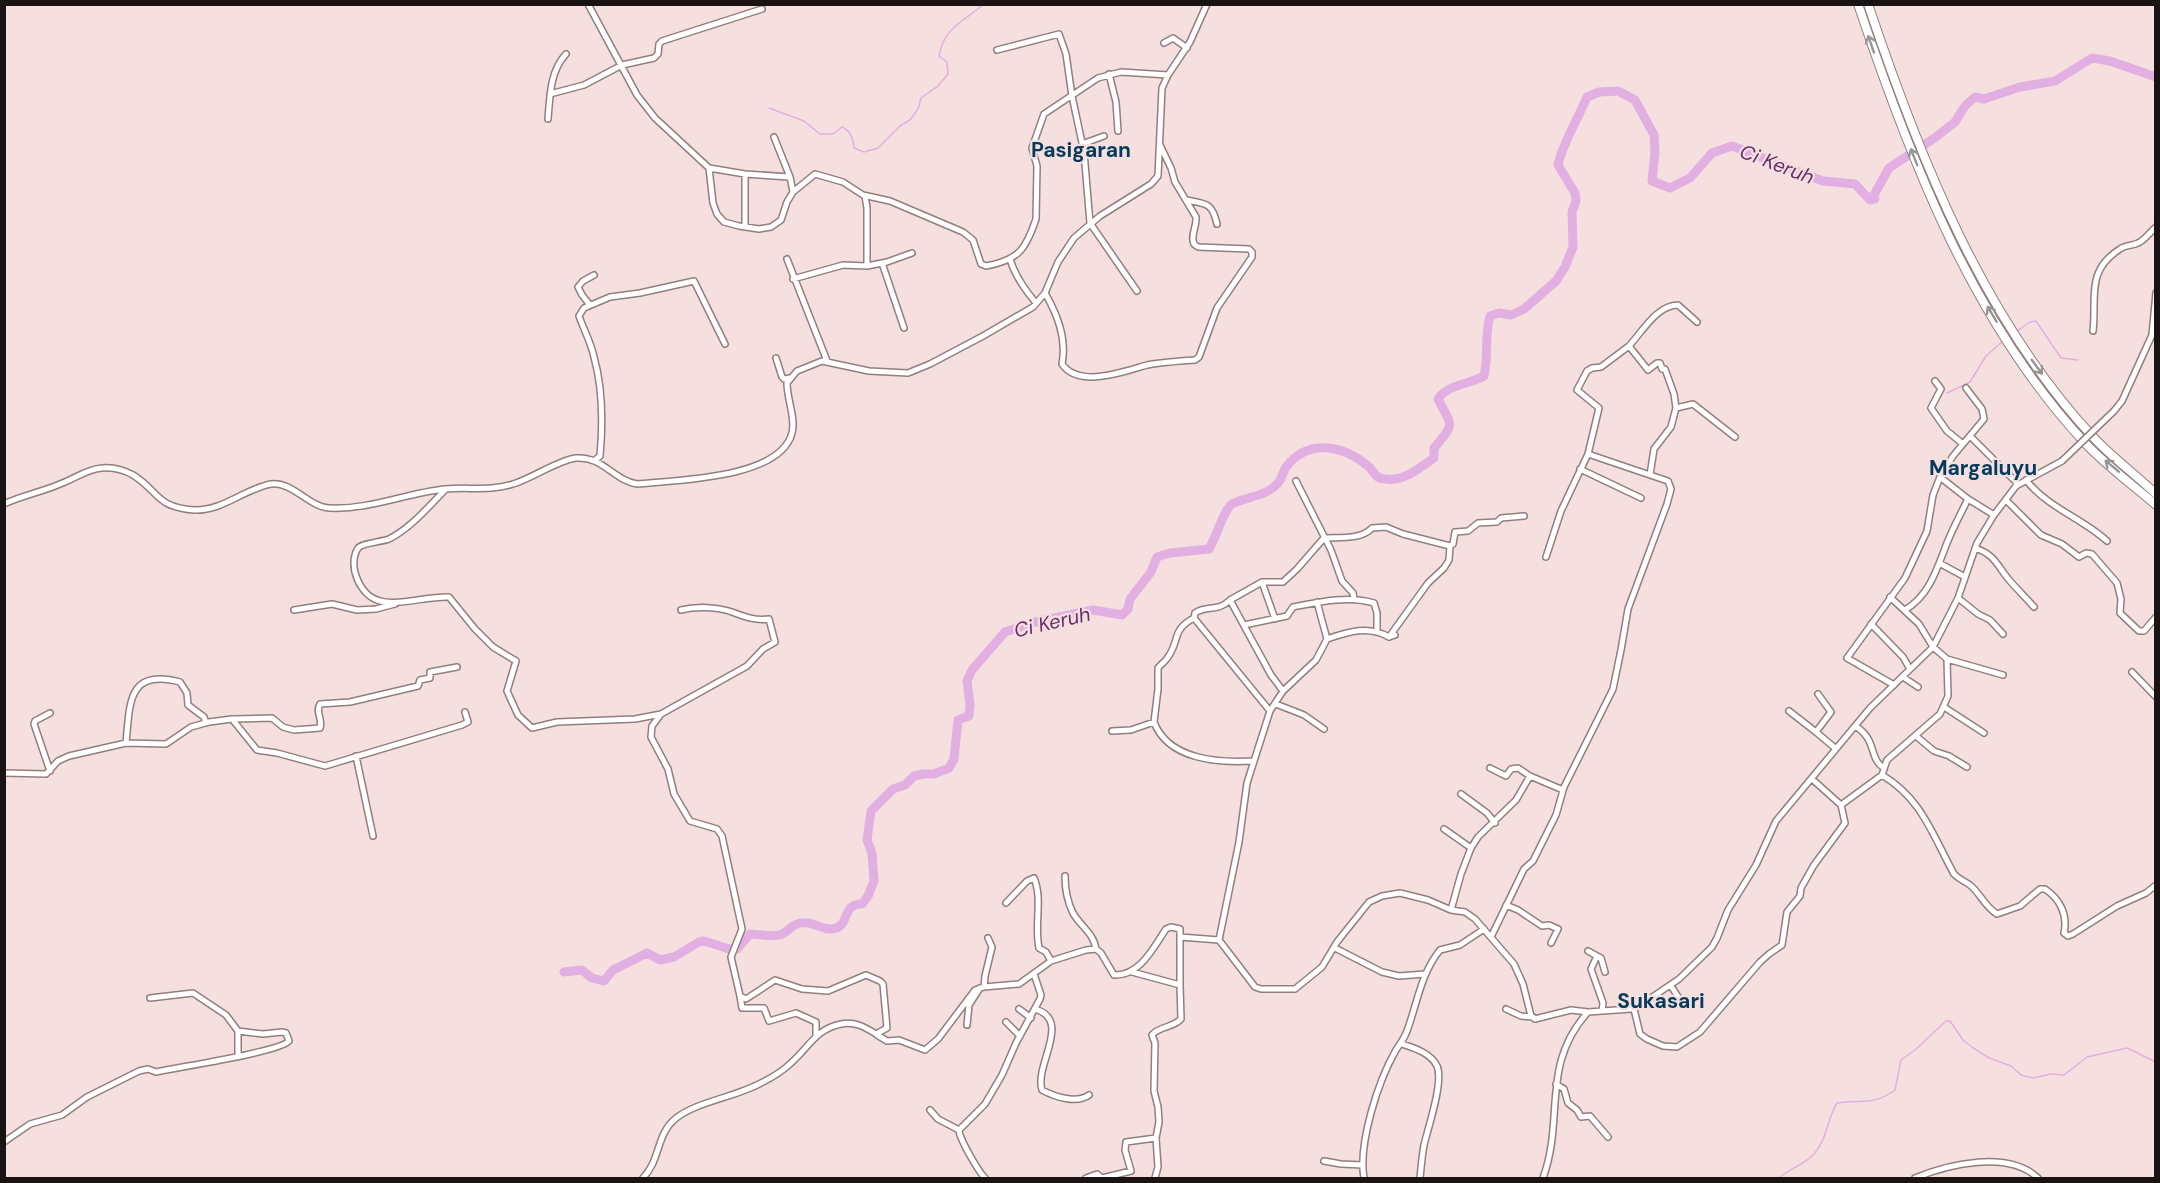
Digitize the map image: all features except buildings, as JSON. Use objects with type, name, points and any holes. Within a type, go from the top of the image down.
[{"type":"highway","points":[[1858,4],[1884,83],[1936,211],[1952,246],[1975,286],[2030,374],[2088,446],[2156,505]]},
{"type":"highway","points":[[1868,4],[1894,80],[1945,207],[1983,281],[2038,368],[2096,440],[2156,494]]},
{"type":"street","points":[[4,504],[90,471],[104,468],[125,471],[135,476],[163,502],[172,506],[198,510],[219,506],[272,484],[287,488],[327,508],[373,505],[445,489],[506,486],[574,458],[595,460],[616,475],[637,484],[720,475],[758,465],[781,451],[791,436],[793,424],[787,388],[790,378],[797,370],[827,361],[869,371],[908,373],[972,341],[1036,303],[1045,292],[1070,242],[1090,223],[1155,181],[1159,170],[1161,96],[1168,75],[1187,48],[1207,4]]},
{"type":"street","points":[[589,5],[637,95],[655,118],[709,168],[746,174],[790,177]]},
{"type":"street","points":[[550,94],[584,85],[622,65],[654,57],[658,54],[659,44],[662,41],[762,9]]},
{"type":"street","points":[[997,50],[1059,34],[1066,54],[1072,96],[1083,144],[1090,223],[1137,291]]},
{"type":"street","points":[[1164,43],[1175,38],[1187,48]]},
{"type":"street","points":[[548,118],[550,94],[558,63],[566,54]]},
{"type":"street","points":[[709,168],[713,203],[717,214],[724,222],[759,229],[771,227],[781,220],[787,202],[794,192],[815,174],[843,182],[865,196],[890,201],[963,232],[973,240],[981,264],[984,266],[999,264],[1025,248],[1036,219],[1037,166],[1032,148],[1044,114],[1098,78],[1109,74],[1121,72],[1168,75]]},
{"type":"street","points":[[1109,74],[1116,102],[1118,131]]},
{"type":"street","points":[[1083,144],[1104,136]]},
{"type":"street","points":[[774,137],[794,192]]},
{"type":"street","points":[[1045,292],[1060,322],[1064,357],[1062,364],[1069,371],[1084,376],[1111,375],[1150,365],[1197,358],[1217,308],[1252,254],[1249,249],[1195,246],[1192,240],[1196,220],[1175,182],[1160,144]]},
{"type":"street","points":[[745,226],[746,174]]},
{"type":"street","points":[[865,196],[867,266]]},
{"type":"street","points":[[1186,200],[1212,207],[1217,224]]},
{"type":"street","points":[[2093,331],[2095,316],[2092,295],[2102,268],[2117,251],[2141,242],[2156,227]]},
{"type":"street","points":[[793,279],[843,266],[867,266],[882,263],[912,253]]},
{"type":"street","points":[[1010,258],[1015,273],[1036,303]]},
{"type":"street","points":[[786,259],[827,361]]},
{"type":"street","points":[[882,263],[904,328]]},
{"type":"street","points":[[590,305],[579,287],[583,281],[594,275]]},
{"type":"street","points":[[595,460],[600,456],[602,436],[601,390],[594,356],[579,316],[580,311],[610,297],[694,281],[725,344]]},
{"type":"street","points":[[1506,1009],[1521,1017],[1538,1019],[1571,1010],[1588,1012],[1634,1009],[1671,986],[1712,947],[1718,938],[1728,910],[1756,865],[1776,821],[1870,708],[1933,647],[1958,598],[1975,548],[1994,515],[2018,484],[2062,460],[2122,401],[2152,335],[2156,293]]},
{"type":"street","points":[[1546,557],[1558,518],[1588,454],[1599,408],[1577,390],[1581,380],[1587,371],[1600,367],[1629,346],[1659,311],[1671,305],[1678,305],[1697,322]]},
{"type":"street","points":[[1629,346],[1648,370],[1660,363],[1662,369],[1665,369],[1674,394],[1676,408],[1671,427],[1654,449],[1650,475]]},
{"type":"street","points":[[776,358],[784,380],[790,378]]},
{"type":"street","points":[[1935,381],[1941,389],[1931,408],[1947,430],[1964,444]]},
{"type":"street","points":[[1894,686],[1847,659],[1905,578],[1927,531],[1933,495],[1940,477],[1984,419],[1982,409],[1966,388]]},
{"type":"street","points":[[1676,408],[1696,405],[1710,419],[1735,437]]},
{"type":"street","points":[[1971,436],[2018,484]]},
{"type":"street","points":[[1491,937],[1524,869],[1533,861],[1556,816],[1563,790],[1613,689],[1628,609],[1667,504],[1671,484],[1668,481],[1588,454]]},
{"type":"street","points":[[1580,469],[1641,498]]},
{"type":"street","points":[[1940,477],[1968,499],[1994,515]]},
{"type":"street","points":[[2026,480],[2046,501],[2090,527],[2107,542]]},
{"type":"street","points":[[1296,481],[1334,556],[1342,581],[1353,593],[1354,599]]},
{"type":"street","points":[[399,602],[381,602],[364,592],[353,566],[358,548],[361,545],[381,542],[399,533],[445,489]]},
{"type":"street","points":[[1905,610],[1918,601],[1927,590],[1941,564],[1947,543],[1968,499]]},
{"type":"street","points":[[2006,500],[2041,535],[2062,544],[2077,556],[2092,554],[2117,583],[2121,599],[2120,613],[2139,631],[2144,631],[2156,617]]},
{"type":"street","points":[[1327,639],[1359,631],[1377,630],[1392,636],[1428,583],[1449,560],[1450,546],[1454,542],[1455,532],[1468,531],[1478,523],[1497,522],[1501,518],[1524,516]]},
{"type":"street","points":[[1253,761],[1214,761],[1185,753],[1162,738],[1154,722],[1158,668],[1168,657],[1178,631],[1194,618],[1195,613],[1201,608],[1220,608],[1262,582],[1283,582],[1324,538],[1368,534],[1372,528],[1386,527],[1403,534],[1450,546]]},
{"type":"street","points":[[1975,548],[1986,552],[1998,563],[2034,607]]},
{"type":"street","points":[[1941,564],[1965,577]]},
{"type":"street","points":[[1262,582],[1275,618]]},
{"type":"street","points":[[294,610],[332,604],[357,610],[376,609],[399,602],[437,596],[449,597],[493,647],[516,661],[507,691],[518,716],[532,728],[557,722],[635,719],[661,714],[747,666],[763,649],[775,642],[769,619],[743,617],[731,612],[707,608],[693,607],[681,610]]},
{"type":"street","points":[[1890,597],[1919,624],[1933,647],[1947,659],[2002,675]]},
{"type":"street","points":[[1958,598],[1978,615],[1990,621],[2003,634]]},
{"type":"street","points":[[1244,625],[1287,616],[1293,607],[1317,602],[1354,599],[1374,603],[1377,613],[1377,630]]},
{"type":"street","points":[[1230,600],[1270,675],[1283,691]]},
{"type":"street","points":[[1219,940],[1239,842],[1247,783],[1270,711],[1283,691],[1317,660],[1327,639],[1317,602]]},
{"type":"street","points":[[1194,618],[1270,711]]},
{"type":"street","points":[[1871,624],[1903,657],[1910,669]]},
{"type":"street","points":[[1841,805],[1882,775],[1887,760],[1937,718],[1948,696],[1947,659]]},
{"type":"street","points":[[4,773],[44,774],[50,771],[58,761],[69,756],[126,744],[166,744],[188,729],[206,723],[232,719],[272,718],[283,727],[294,730],[320,728],[318,710],[320,704],[350,702],[418,686],[420,680],[430,678],[429,672],[457,667]]},
{"type":"street","points":[[2132,672],[2156,697]]},
{"type":"street","points":[[1903,677],[1918,687]]},
{"type":"street","points":[[126,744],[130,701],[148,680],[180,681],[187,693],[188,705],[204,717],[206,723]]},
{"type":"street","points":[[1816,732],[1831,712],[1818,694]]},
{"type":"street","points":[[1276,704],[1304,715],[1324,729]]},
{"type":"street","points":[[1944,707],[1984,733]]},
{"type":"street","points":[[1789,711],[1835,748]]},
{"type":"street","points":[[232,719],[255,749],[278,753],[321,766],[462,725],[468,722],[465,712]]},
{"type":"street","points":[[50,713],[34,723],[50,771]]},
{"type":"street","points":[[661,714],[652,726],[651,737],[668,769],[675,794],[690,821],[717,829],[722,836],[742,929],[731,957],[742,1008],[764,1008],[769,1021],[796,1013],[816,1022],[816,1036]]},
{"type":"street","points":[[1112,731],[1131,730],[1154,722]]},
{"type":"street","points":[[1855,726],[1863,731],[1870,740],[1875,759],[1878,765],[1884,768]]},
{"type":"street","points":[[1916,736],[1934,751],[1949,756],[1967,767]]},
{"type":"street","points":[[356,756],[373,836]]},
{"type":"street","points":[[1490,768],[1506,776],[1511,769],[1518,768],[1530,776],[1563,790]]},
{"type":"street","points":[[1882,775],[1896,783],[1923,812],[1954,874],[1971,886],[1987,906],[1997,914],[2016,909],[2038,890],[2044,890],[2063,910],[2066,922],[2064,933],[2068,936],[2156,885]]},
{"type":"street","points":[[1451,910],[1471,848],[1478,837],[1495,823],[1516,800],[1530,776]]},
{"type":"street","points":[[1634,1009],[1640,1034],[1663,1046],[1677,1047],[1700,1032],[1760,962],[1782,945],[1786,912],[1800,896],[1801,888],[1814,865],[1845,823],[1841,805],[1812,779]]},
{"type":"street","points":[[1461,794],[1487,813],[1495,823]]},
{"type":"street","points":[[1444,829],[1471,848]]},
{"type":"street","points":[[1065,876],[1072,911],[1090,934],[1096,949],[1101,953],[1114,975],[1126,975],[1132,972],[1143,962],[1166,929],[1171,927],[1180,929],[1181,1019],[1175,1024],[1157,1030],[1152,1035],[1156,1055],[1154,1091],[1159,1122],[1156,1138],[1158,1167],[1155,1179]]},
{"type":"street","points":[[1006,903],[1027,881],[1034,878],[1038,886],[1037,939],[1039,948],[1046,952],[1051,961]]},
{"type":"street","points":[[1180,937],[1219,940],[1250,981],[1261,989],[1295,989],[1322,967],[1337,942],[1369,902],[1382,896],[1400,893],[1428,900],[1451,910],[1465,912],[1484,929],[1514,964],[1533,1017]]},
{"type":"street","points":[[1506,905],[1542,926],[1549,925],[1558,929],[1551,943]]},
{"type":"street","points":[[1364,1179],[1363,1148],[1374,1107],[1397,1048],[1402,1044],[1425,974],[1440,950],[1460,945],[1484,929]]},
{"type":"street","points":[[967,1025],[969,1005],[982,988],[992,947],[988,938]]},
{"type":"street","points":[[1335,948],[1382,972],[1399,976],[1425,974]]},
{"type":"street","points":[[643,1179],[651,1169],[665,1131],[676,1118],[693,1109],[759,1084],[791,1063],[824,1030],[854,1023],[887,1041],[899,1040],[921,1050],[928,1049],[971,994],[982,988],[1012,986],[1025,982],[1040,967],[1051,961],[1096,949]]},
{"type":"street","points":[[1588,951],[1601,958],[1605,972]]},
{"type":"street","points":[[1597,956],[1591,969],[1603,1003],[1602,1011]]},
{"type":"street","points":[[1132,972],[1180,985]]},
{"type":"street","points":[[959,1130],[985,1104],[1035,1009],[1041,994],[1034,975]]},
{"type":"street","points":[[740,996],[746,999],[775,980],[802,989],[828,991],[855,979],[869,976],[883,984],[888,1024],[887,1028],[876,1034]]},
{"type":"street","points":[[1671,986],[1684,1006]]},
{"type":"street","points":[[150,998],[193,993],[226,1016],[238,1031],[238,1056]]},
{"type":"street","points":[[1019,1009],[1030,1018]]},
{"type":"street","points":[[1035,1009],[1050,1017],[1052,1029],[1052,1038],[1042,1077],[1042,1090],[1077,1100],[1089,1095]]},
{"type":"street","points":[[1544,1179],[1553,1142],[1556,1084],[1565,1044],[1588,1012]]},
{"type":"street","points":[[1006,1022],[1020,1036]]},
{"type":"street","points":[[4,1142],[30,1124],[62,1115],[87,1097],[139,1071],[148,1069],[156,1072],[238,1056],[276,1048],[289,1041],[286,1033],[282,1032],[263,1034],[238,1031]]},
{"type":"street","points":[[1402,1044],[1420,1050],[1437,1067],[1439,1078],[1424,1147],[1420,1179]]},
{"type":"street","points":[[1556,1084],[1564,1089],[1568,1103],[1577,1110],[1581,1117],[1590,1116],[1608,1137]]},
{"type":"street","points":[[930,1110],[938,1119],[959,1130],[962,1143],[968,1148],[985,1179]]},
{"type":"street","points":[[1086,1179],[1097,1174],[1102,1178],[1131,1171],[1125,1150],[1126,1142],[1156,1138]]},
{"type":"street","points":[[1324,1161],[1363,1165]]},
{"type":"street","points":[[1915,1179],[1955,1166],[1992,1163],[2023,1168],[2038,1179]]},
{"type":"waterway","points":[[769,108],[804,121],[820,134],[833,134],[842,127],[851,136],[854,148],[864,152],[878,148],[900,126],[910,120],[918,109],[921,98],[938,86],[948,74],[947,62],[939,56],[945,38],[956,26],[984,4]]},
{"type":"waterway","name":"Ci Keruh","points":[[564,972],[582,970],[592,978],[604,981],[613,970],[647,953],[660,960],[674,957],[704,941],[729,949],[737,949],[750,934],[779,935],[802,923],[829,929],[840,926],[851,907],[862,904],[874,881],[872,853],[867,840],[871,811],[893,789],[905,785],[914,776],[934,774],[949,768],[954,759],[958,720],[969,716],[967,681],[972,670],[1005,632],[1035,622],[1093,610],[1122,615],[1128,609],[1130,599],[1151,572],[1157,557],[1170,553],[1209,549],[1229,507],[1238,501],[1273,488],[1286,467],[1305,452],[1315,448],[1337,449],[1358,459],[1382,479],[1399,478],[1434,458],[1434,448],[1450,424],[1438,399],[1447,390],[1484,376],[1490,316],[1499,313],[1511,315],[1524,309],[1556,281],[1565,267],[1573,247],[1572,212],[1576,201],[1575,193],[1558,165],[1567,139],[1587,97],[1599,92],[1618,91],[1635,100],[1654,135],[1652,181],[1670,188],[1690,178],[1712,153],[1732,146],[1823,181],[1855,184],[1870,200],[1875,199],[1874,195],[1889,168],[1955,122],[1965,106],[1975,97],[1984,99],[2020,87],[2055,81],[2092,58],[2110,61],[2156,77]]},
{"type":"waterway","points":[[2017,331],[2030,322],[2036,321],[2061,358],[2078,360]]},
{"type":"waterway","points":[[1947,393],[1970,382],[1986,356],[2004,340]]},
{"type":"waterway","points":[[1779,1178],[1814,1154],[1837,1103],[1874,1100],[1895,1090],[1901,1060],[1946,1021],[1950,1021],[1963,1040],[1972,1047],[1989,1058],[2011,1066],[2021,1075],[2033,1078],[2051,1074],[2064,1075],[2087,1057],[2127,1048],[2156,1062]]},
{"type":"district","name":"Pasigaran","points":[[1081,150]]},
{"type":"district","name":"Margaluyu","points":[[1983,468]]},
{"type":"district","name":"Sukasari","points":[[1661,1001]]}]
